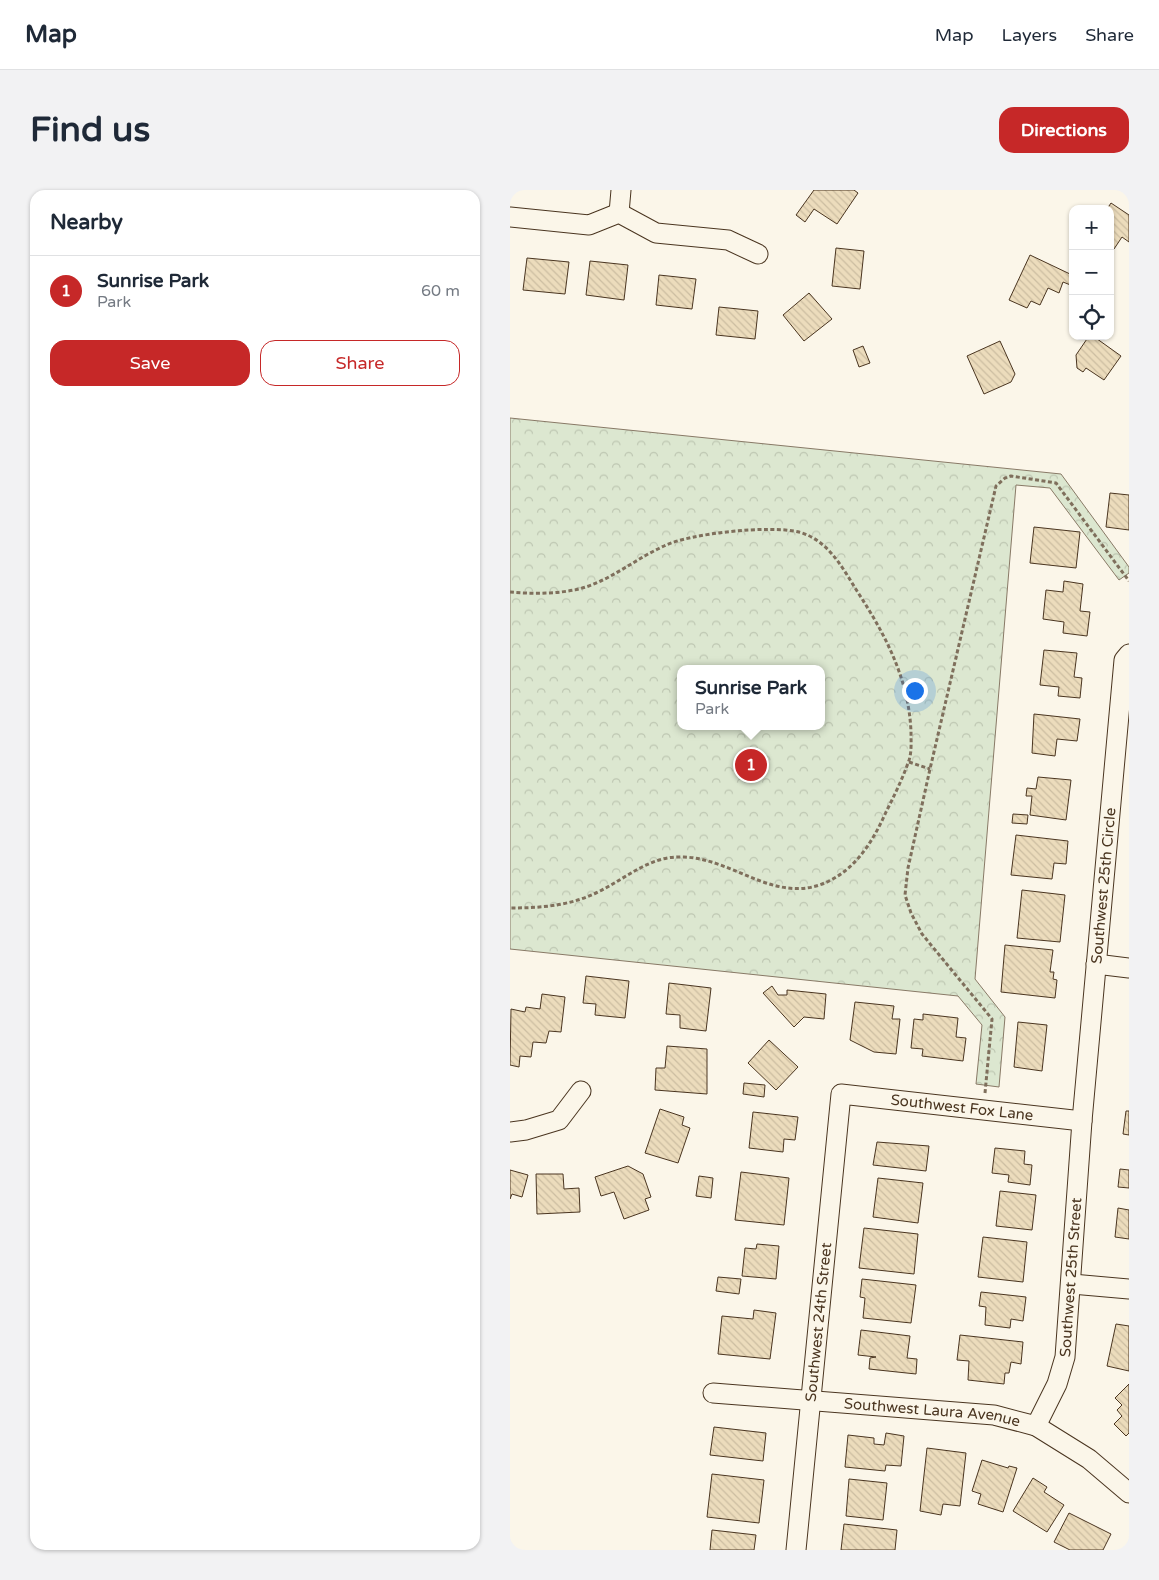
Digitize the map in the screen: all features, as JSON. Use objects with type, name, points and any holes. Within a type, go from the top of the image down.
[{"type":"street","points":[[619,213],[621,190]]},
{"type":"street","points":[[510,217],[589,225],[619,213]]},
{"type":"street","points":[[619,213],[656,233],[728,240],[758,254]]},
{"type":"street","name":"Southwest 25th Circle","points":[[1082,1121],[1124,660],[1129,654]]},
{"type":"street","points":[[1096,964],[1129,968]]},
{"type":"street","points":[[510,1132],[526,1130],[559,1120],[581,1091]]},
{"type":"street","name":"Southwest Fox Lane","points":[[841,1094],[984,1108],[1082,1121]]},
{"type":"street","name":"Southwest 24th Street","points":[[796,1550],[841,1094]]},
{"type":"street","name":"Southwest 25th Street","points":[[1036,1426],[1057,1384],[1065,1357],[1072,1284],[1082,1121]]},
{"type":"street","points":[[1072,1284],[1129,1289]]},
{"type":"street","name":"Southwest Laura Avenue","points":[[713,1393],[810,1399],[994,1415],[1036,1426],[1089,1459],[1129,1492]]},
{"type":"path","points":[[984,1108],[992,1019],[922,934],[911,913],[905,895],[908,868],[930,769],[996,486],[1005,478],[1011,476],[1056,483],[1129,581]]},
{"type":"path","points":[[510,592],[579,589],[607,578],[662,546],[693,536],[775,529],[791,530],[810,536],[825,546],[838,561],[890,648],[902,676],[908,701],[911,746],[909,762],[880,825],[862,854],[843,873],[817,886],[791,890],[770,886],[710,861],[699,858],[671,857],[644,864],[596,893],[577,900],[553,906],[510,908]]},
{"type":"path","points":[[909,762],[930,769]]},
{"type":"green space","points":[[510,418],[1061,474],[1129,567],[1129,573],[1119,580],[1050,488],[1016,485],[975,979],[1005,1017],[999,1087],[976,1084],[982,1025],[958,996],[510,949]]},
{"type":"building","points":[[814,190],[854,190],[858,193],[837,224],[814,209],[805,222],[796,215]]},
{"type":"building","points":[[1114,205],[1129,215],[1129,242],[1122,237],[1114,249]]},
{"type":"building","points":[[836,248],[864,251],[860,289],[832,286]]},
{"type":"building","points":[[1030,255],[1069,274],[1069,284],[1063,282],[1059,293],[1048,288],[1040,305],[1031,301],[1027,308],[1009,300]]},
{"type":"building","points":[[527,258],[569,262],[565,294],[523,290]]},
{"type":"building","points":[[590,261],[628,265],[624,300],[586,295]]},
{"type":"building","points":[[659,275],[696,279],[692,309],[656,305]]},
{"type":"building","points":[[809,293],[832,319],[804,341],[783,315]]},
{"type":"building","points":[[719,307],[758,311],[755,339],[716,335]]},
{"type":"building","points":[[1086,340],[1099,340],[1121,356],[1104,380],[1086,368],[1083,372],[1077,368],[1076,355]]},
{"type":"building","points":[[1000,341],[1015,374],[1011,382],[984,394],[967,356]]},
{"type":"building","points":[[863,346],[870,363],[859,367],[853,350]]},
{"type":"building","points":[[1110,493],[1129,495],[1129,530],[1106,527]]},
{"type":"building","points":[[1034,527],[1080,532],[1076,568],[1030,563]]},
{"type":"building","points":[[1064,581],[1083,584],[1080,611],[1090,612],[1087,636],[1063,633],[1064,622],[1043,619],[1046,590],[1063,592]]},
{"type":"building","points":[[1044,650],[1077,653],[1074,677],[1082,678],[1080,698],[1058,696],[1059,687],[1040,685]]},
{"type":"building","points":[[1034,714],[1080,719],[1077,741],[1057,739],[1055,756],[1032,753]]},
{"type":"building","points":[[1038,777],[1071,780],[1066,820],[1030,815],[1032,796],[1026,796],[1027,788],[1036,789]]},
{"type":"building","points":[[1013,814],[1028,815],[1027,824],[1012,823]]},
{"type":"building","points":[[1016,835],[1068,841],[1066,864],[1054,863],[1052,879],[1011,875]]},
{"type":"building","points":[[1022,890],[1065,895],[1060,942],[1017,938]]},
{"type":"building","points":[[1005,945],[1053,950],[1050,972],[1054,972],[1053,979],[1057,980],[1055,998],[1001,992]]},
{"type":"building","points":[[586,976],[629,981],[625,1018],[595,1015],[596,1004],[583,1003]]},
{"type":"building","points":[[669,983],[711,988],[706,1031],[680,1028],[680,1015],[666,1014]]},
{"type":"building","points":[[772,986],[778,995],[787,995],[787,990],[826,994],[824,1019],[804,1017],[794,1027],[763,993]]},
{"type":"building","points":[[542,994],[565,997],[561,1032],[549,1031],[546,1043],[533,1042],[531,1057],[520,1056],[519,1067],[510,1065],[511,1009],[525,1012],[526,1007],[540,1009]]},
{"type":"building","points":[[855,1002],[894,1006],[892,1019],[900,1019],[896,1054],[874,1052],[850,1040]]},
{"type":"building","points":[[923,1014],[958,1018],[956,1037],[966,1038],[963,1061],[922,1056],[923,1049],[911,1048],[914,1019],[923,1020]]},
{"type":"building","points":[[1018,1022],[1047,1025],[1042,1071],[1014,1067]]},
{"type":"building","points":[[769,1040],[798,1067],[776,1090],[748,1063]]},
{"type":"building","points":[[667,1046],[707,1049],[707,1094],[655,1090],[656,1068],[665,1068]]},
{"type":"building","points":[[744,1083],[765,1085],[764,1097],[743,1094]]},
{"type":"building","points":[[660,1109],[684,1117],[682,1125],[690,1128],[678,1163],[645,1153]]},
{"type":"building","points":[[1126,1111],[1129,1111],[1129,1135],[1123,1134]]},
{"type":"building","points":[[753,1112],[798,1117],[795,1140],[784,1139],[783,1152],[749,1148]]},
{"type":"building","points":[[877,1142],[929,1146],[926,1171],[873,1165]]},
{"type":"building","points":[[995,1148],[1025,1151],[1024,1164],[1032,1165],[1030,1185],[1008,1182],[1009,1175],[992,1173]]},
{"type":"building","points":[[628,1166],[643,1174],[651,1197],[645,1199],[649,1210],[624,1219],[614,1192],[601,1196],[595,1177]]},
{"type":"building","points":[[1120,1169],[1129,1170],[1129,1188],[1118,1187]]},
{"type":"building","points":[[510,1170],[528,1175],[522,1197],[512,1194],[510,1199]]},
{"type":"building","points":[[741,1172],[789,1178],[784,1225],[735,1220]]},
{"type":"building","points":[[536,1174],[563,1174],[564,1189],[579,1188],[580,1212],[537,1214]]},
{"type":"building","points":[[699,1176],[713,1178],[711,1198],[696,1196]]},
{"type":"building","points":[[878,1178],[923,1183],[918,1223],[873,1217]]},
{"type":"building","points":[[1000,1191],[1036,1195],[1032,1230],[996,1226]]},
{"type":"building","points":[[1118,1208],[1129,1210],[1129,1239],[1115,1237]]},
{"type":"building","points":[[864,1228],[918,1234],[914,1274],[859,1268]]},
{"type":"building","points":[[983,1237],[1027,1242],[1023,1282],[978,1277]]},
{"type":"building","points":[[757,1244],[779,1246],[776,1279],[742,1276],[745,1248],[756,1249]]},
{"type":"building","points":[[718,1277],[741,1279],[739,1294],[716,1291]]},
{"type":"building","points":[[862,1279],[916,1285],[911,1323],[863,1318],[865,1298],[860,1297]]},
{"type":"building","points":[[981,1292],[1026,1297],[1023,1321],[1011,1319],[1010,1328],[985,1325],[986,1307],[979,1306]]},
{"type":"building","points":[[754,1310],[776,1313],[770,1359],[718,1354],[722,1316],[753,1319]]},
{"type":"building","points":[[1116,1324],[1129,1326],[1129,1371],[1107,1366]]},
{"type":"building","points":[[861,1330],[910,1336],[907,1358],[917,1359],[916,1374],[869,1369],[870,1358],[876,1357],[858,1355]]},
{"type":"building","points":[[960,1335],[1023,1342],[1021,1364],[1011,1362],[1009,1373],[1005,1373],[1004,1384],[968,1380],[969,1361],[957,1360]]},
{"type":"building","points":[[1129,1384],[1129,1433],[1126,1436],[1114,1424],[1122,1416],[1117,1410],[1122,1405],[1115,1398]]},
{"type":"building","points":[[714,1427],[766,1433],[763,1461],[710,1455]]},
{"type":"building","points":[[886,1433],[904,1436],[901,1466],[886,1465],[885,1471],[845,1467],[848,1435],[874,1438],[874,1444],[884,1445]]},
{"type":"building","points":[[927,1448],[966,1453],[960,1506],[943,1504],[941,1515],[920,1511]]},
{"type":"building","points":[[982,1460],[1008,1468],[1009,1466],[1017,1468],[1003,1512],[978,1504],[981,1494],[972,1491]]},
{"type":"building","points":[[712,1474],[764,1480],[759,1523],[707,1517]]},
{"type":"building","points":[[1033,1478],[1047,1487],[1044,1492],[1064,1505],[1047,1532],[1013,1511]]},
{"type":"building","points":[[849,1479],[887,1483],[883,1520],[846,1516]]},
{"type":"building","points":[[1069,1513],[1111,1534],[1103,1550],[1070,1550],[1054,1542]]},
{"type":"building","points":[[844,1524],[897,1530],[895,1550],[841,1550]]},
{"type":"building","points":[[712,1530],[756,1535],[754,1550],[710,1550]]},
{"type":"place","name":"Sunrise Park","points":[[751,765]]}]
